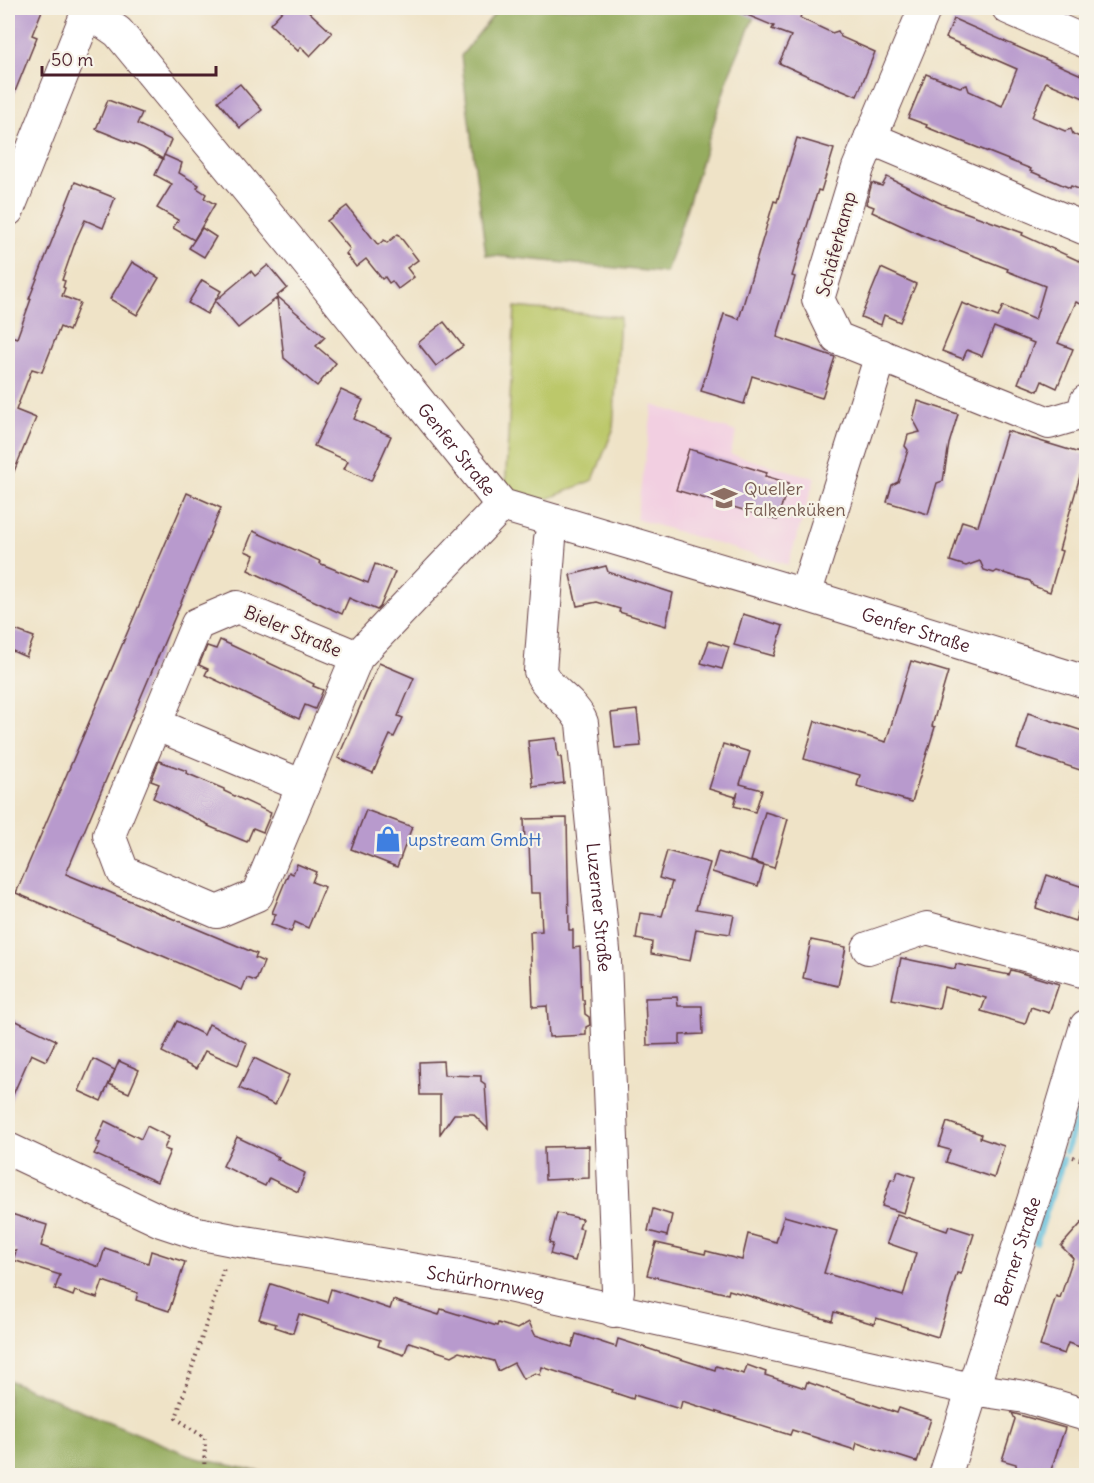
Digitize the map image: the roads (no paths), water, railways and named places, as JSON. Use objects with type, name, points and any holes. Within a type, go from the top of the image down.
[{"type":"street","name":"Schäferkamp","points":[[925,8],[858,168],[818,299],[837,338],[1049,423],[1083,413],[1086,401]]},
{"type":"street","points":[[1008,8],[1086,42]]},
{"type":"street","points":[[8,210],[87,11]]},
{"type":"street","name":"Genfer Straße","points":[[87,11],[118,32],[299,252],[502,505],[1086,682]]},
{"type":"street","points":[[870,138],[1086,230]]},
{"type":"street","points":[[805,595],[880,355]]},
{"type":"street","name":"Bieler Straße","points":[[357,657],[237,607],[197,624],[109,835],[123,872],[217,912],[257,895],[357,657],[502,505]]},
{"type":"street","name":"Luzerner Straße","points":[[556,521],[550,539],[540,671],[544,682],[578,713],[582,723],[605,961],[618,1291],[615,1311]]},
{"type":"street","points":[[156,724],[303,786]]},
{"type":"street","points":[[868,948],[927,928],[1086,972]]},
{"type":"street","name":"Berner Straße","points":[[945,1476],[1049,1151],[1086,1026]]},
{"type":"street","name":"Schürhornweg","points":[[8,1149],[161,1221],[197,1233],[490,1282],[972,1389],[1025,1397],[1086,1415]]},
{"type":"waterway","points":[[1066,1151],[1086,1087]]},
{"type":"waterway","points":[[1036,1242],[1063,1159]]},
{"type":"place","name":"Queller Falkenküken","points":[[724,498]]},
{"type":"place","name":"upstream GmbH","points":[[388,839]]}]
